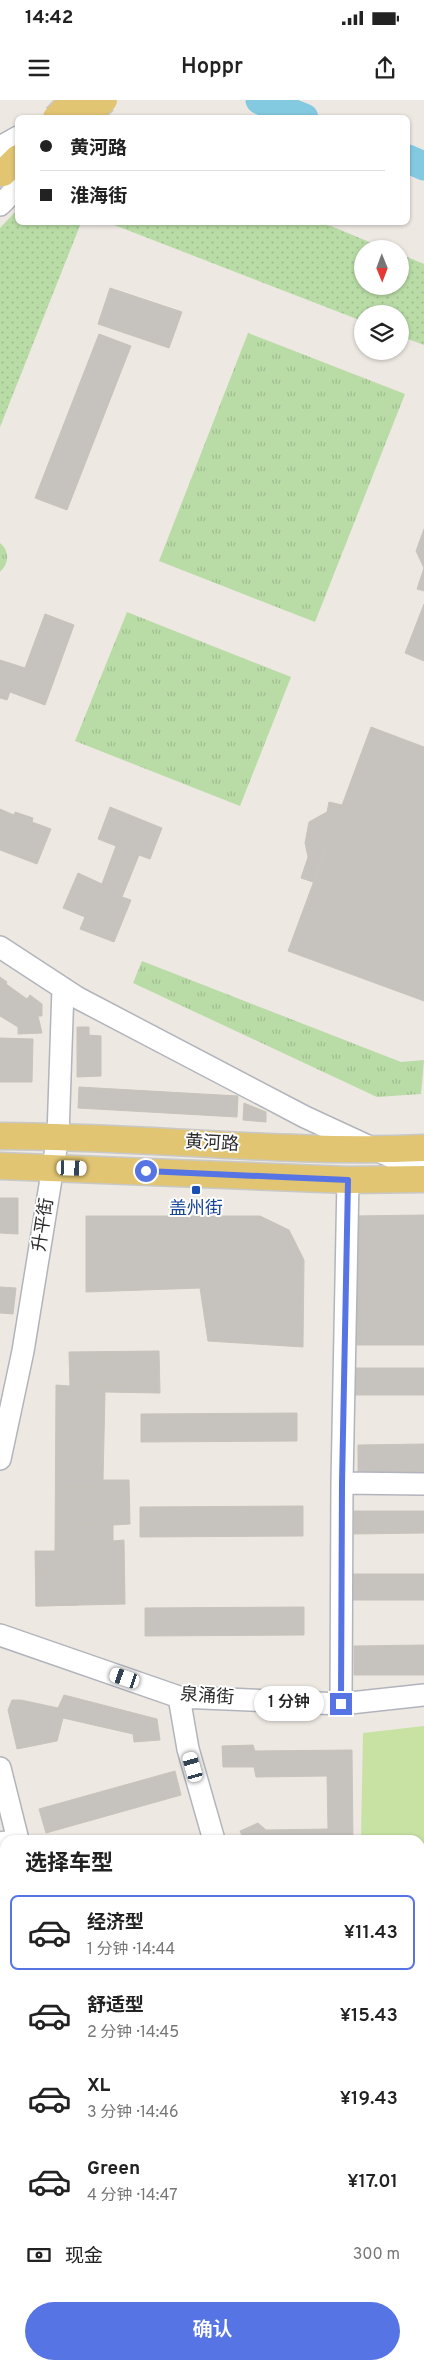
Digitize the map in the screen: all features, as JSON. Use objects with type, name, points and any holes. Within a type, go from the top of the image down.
[{"type":"main road","points":[[59,115],[74,100]]},
{"type":"main road","points":[[88,115],[104,100]]},
{"type":"main road","name":"黄河路","points":[[0,1136],[58,1136],[278,1148],[373,1150],[424,1148]]},
{"type":"main road","name":"黄河路","points":[[0,1166],[348,1180],[424,1179]]},
{"type":"street","points":[[0,147],[15,139]]},
{"type":"street","points":[[0,205],[11,172]]},
{"type":"street","points":[[0,947],[78,998],[373,1150],[424,1172]]},
{"type":"street","name":"升平街","points":[[0,1459],[23,1351],[58,1136],[63,988]]},
{"type":"street","points":[[341,1704],[342,1484],[348,1180]]},
{"type":"street","points":[[342,1484],[424,1484]]},
{"type":"street","name":"泉涌街","points":[[0,1635],[179,1697],[341,1704],[424,1694]]},
{"type":"street","points":[[179,1697],[188,1749],[213,1835]]},
{"type":"street","points":[[0,1768],[9,1835]]},
{"type":"green space","points":[[15,212],[15,225],[80,225],[0,427],[0,228]]},
{"type":"green space","points":[[114,225],[331,226],[364,240],[354,240],[354,295],[409,295],[409,258],[424,264],[424,345],[409,339],[409,305],[354,305],[354,318]]},
{"type":"green space","points":[[248,333],[405,394],[315,622],[159,561]]},
{"type":"green space","points":[[0,543],[7,554],[7,561],[0,572]]},
{"type":"green space","points":[[127,612],[291,677],[240,806],[75,741]]},
{"type":"green space","points":[[142,961],[401,1062],[424,1060],[421,1094],[377,1097],[133,983]]},
{"type":"green space","points":[[424,1726],[424,1835],[361,1835],[363,1733]]},
{"type":"building","points":[[110,288],[182,312],[169,348],[98,324]]},
{"type":"building","points":[[99,334],[131,346],[67,510],[35,498]]},
{"type":"building","points":[[424,529],[424,568],[416,551]]},
{"type":"building","points":[[424,568],[424,591],[417,589]]},
{"type":"building","points":[[424,604],[424,661],[405,653]]},
{"type":"building","points":[[45,614],[74,625],[45,705],[10,692],[7,700],[0,698],[0,660],[25,668]]},
{"type":"building","points":[[371,727],[424,747],[424,1001],[288,951]]},
{"type":"building","points":[[329,802],[342,805],[313,882],[301,878],[308,857],[305,843],[309,822],[327,812]]},
{"type":"building","points":[[110,807],[162,828],[150,859],[139,855],[122,897],[131,900],[114,942],[80,929],[85,917],[63,908],[78,873],[102,884],[116,846],[98,839]]},
{"type":"building","points":[[0,809],[14,815],[15,812],[33,818],[32,822],[51,829],[37,864],[0,850]]},
{"type":"building","points":[[0,977],[7,982],[6,984],[27,999],[30,995],[42,1004],[42,1016],[38,1016],[42,1033],[18,1034],[18,1027],[0,1016]]},
{"type":"building","points":[[77,1027],[89,1027],[89,1035],[101,1036],[101,1076],[77,1077]]},
{"type":"building","points":[[0,1038],[33,1039],[32,1082],[0,1082]]},
{"type":"building","points":[[79,1087],[238,1096],[237,1117],[78,1108]]},
{"type":"building","points":[[244,1103],[266,1112],[266,1122],[243,1120]]},
{"type":"building","points":[[0,1198],[18,1198],[18,1234],[0,1233]]},
{"type":"building","points":[[424,1215],[424,1345],[354,1345],[353,1216]]},
{"type":"building","points":[[86,1216],[260,1216],[289,1230],[304,1260],[303,1347],[208,1341],[200,1288],[86,1292]]},
{"type":"building","points":[[0,1287],[16,1288],[13,1314],[0,1313]]},
{"type":"building","points":[[159,1351],[160,1393],[105,1392],[103,1480],[129,1480],[130,1524],[113,1525],[113,1541],[124,1540],[125,1604],[36,1606],[35,1551],[55,1551],[56,1385],[70,1386],[69,1352]]},
{"type":"building","points":[[90,1357],[123,1359],[125,1384],[91,1387]]},
{"type":"building","points":[[355,1368],[424,1368],[424,1395],[355,1395]]},
{"type":"building","points":[[297,1413],[297,1441],[141,1442],[141,1414]]},
{"type":"building","points":[[424,1444],[424,1472],[358,1473],[358,1445]]},
{"type":"building","points":[[69,1487],[104,1488],[104,1524],[68,1523]]},
{"type":"building","points":[[303,1506],[303,1536],[140,1537],[140,1507]]},
{"type":"building","points":[[354,1511],[424,1511],[424,1533],[354,1534]]},
{"type":"building","points":[[76,1573],[78,1605],[36,1606],[36,1574]]},
{"type":"building","points":[[352,1574],[424,1574],[424,1600],[352,1600]]},
{"type":"building","points":[[304,1607],[304,1635],[145,1636],[145,1608]]},
{"type":"building","points":[[424,1645],[424,1675],[354,1675],[354,1646]]},
{"type":"building","points":[[64,1695],[157,1719],[160,1740],[134,1742],[133,1734],[63,1718],[57,1741],[17,1749],[8,1710],[12,1700],[21,1700],[58,1708]]},
{"type":"building","points":[[253,1745],[255,1751],[352,1750],[353,1835],[242,1835],[240,1831],[258,1823],[266,1830],[328,1829],[327,1776],[256,1777],[254,1767],[223,1767],[222,1746]]},
{"type":"building","points":[[175,1771],[181,1795],[46,1833],[39,1809]]},
{"type":"waterway","points":[[260,100],[297,115]]},
{"type":"waterway","points":[[410,160],[424,166]]},
{"type":"place","name":"盖州街","points":[[196,1190]]},
{"type":"route","points":[[146,1171],[348,1180],[342,1484],[341,1704]]}]
